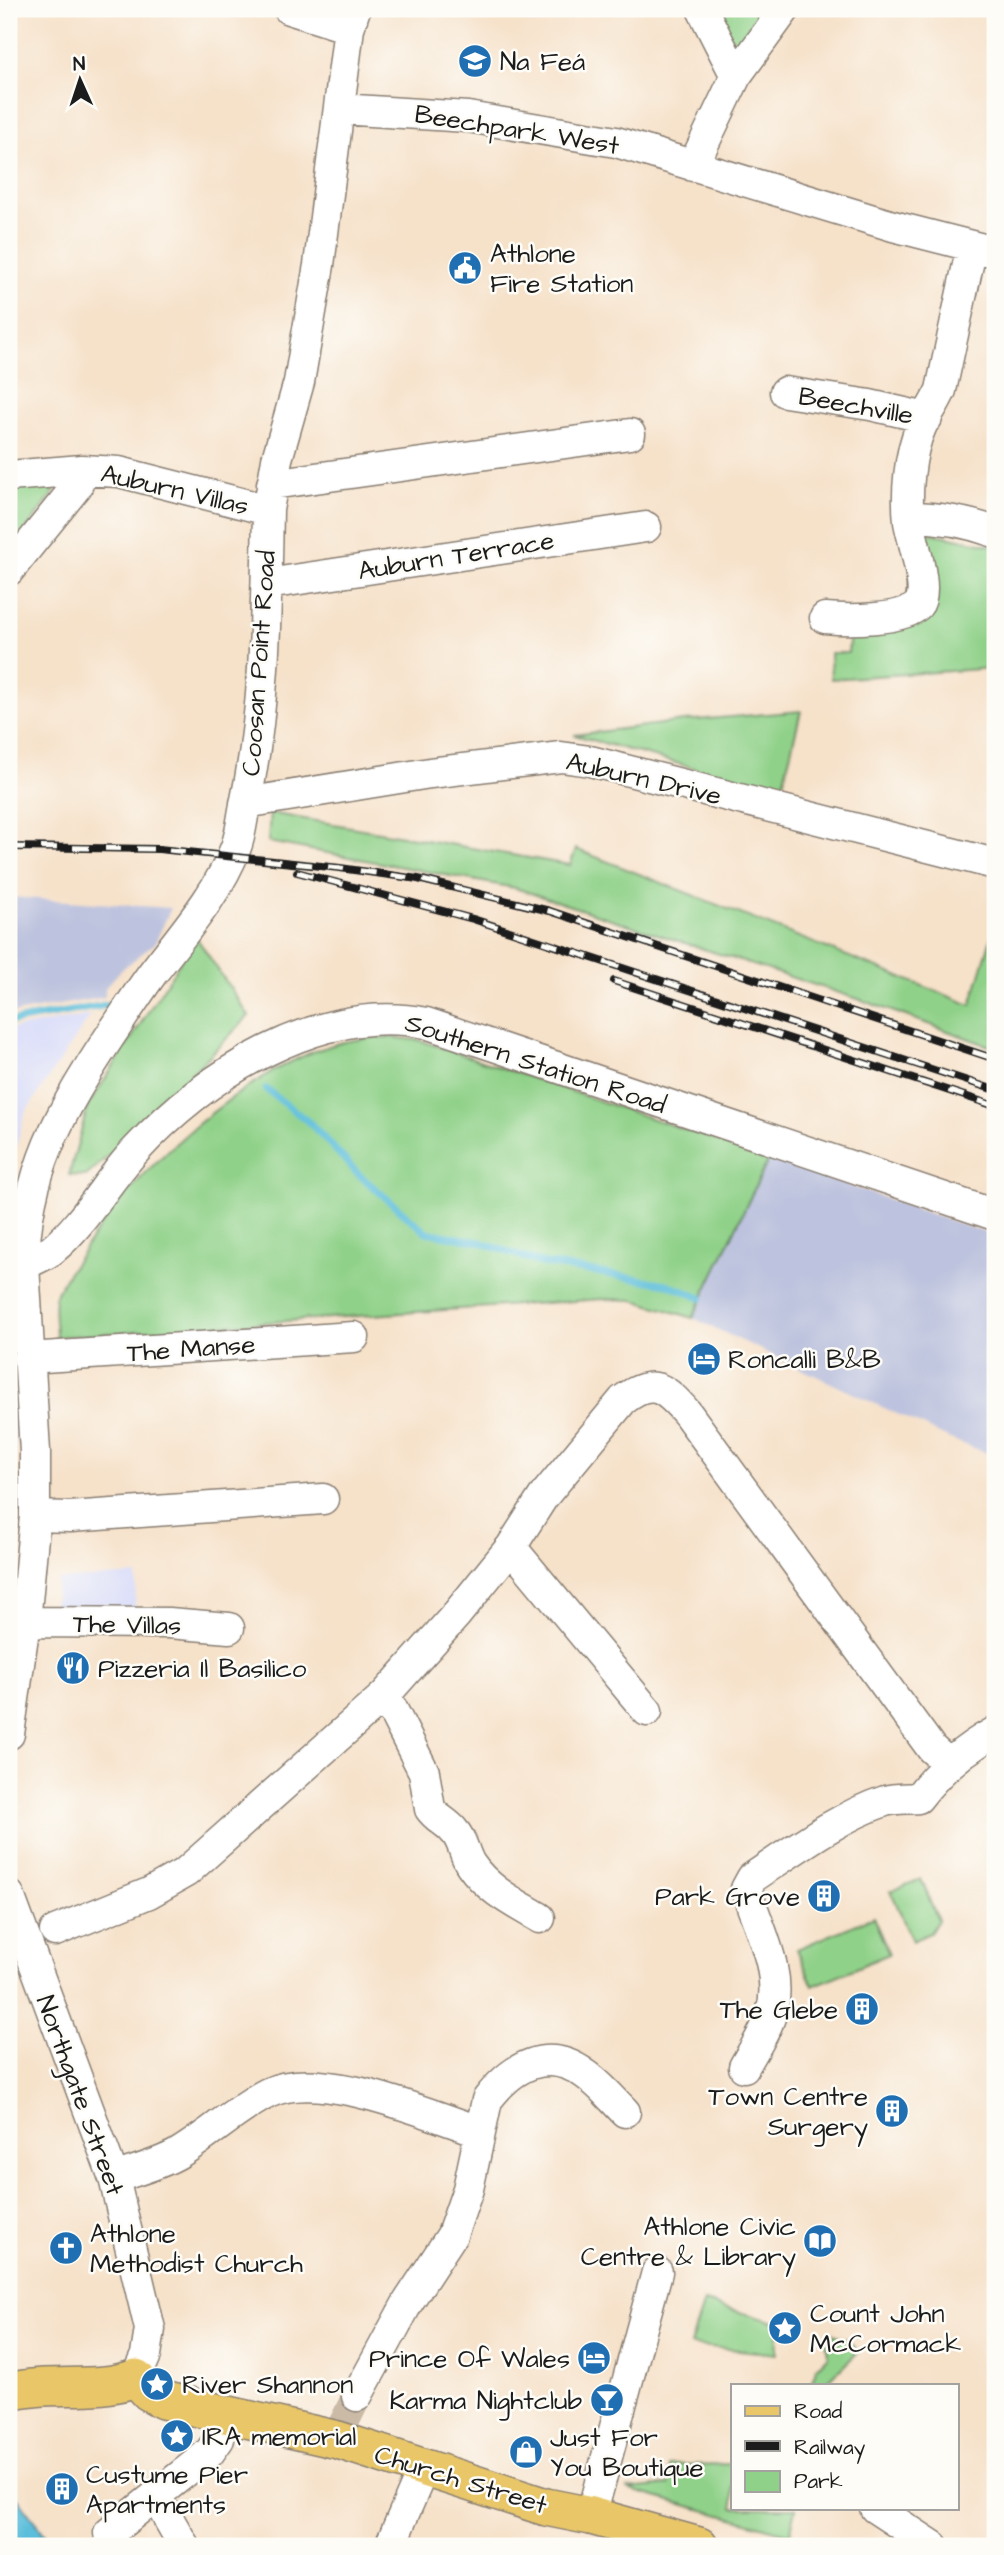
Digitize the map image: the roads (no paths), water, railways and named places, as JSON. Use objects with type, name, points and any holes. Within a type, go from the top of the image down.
[{"type":"main road","points":[[9,2392],[47,2387],[109,2385],[136,2378]]},
{"type":"main road","name":"Church Street","points":[[136,2378],[149,2392],[163,2400],[223,2414],[339,2434],[424,2467],[546,2507],[591,2516],[698,2546]]},
{"type":"street","points":[[289,9],[352,18]]},
{"type":"street","points":[[702,9],[736,76]]},
{"type":"street","points":[[693,166],[736,76],[785,9]]},
{"type":"street","name":"Coosan Point Road","points":[[24,1265],[24,1234],[31,1195],[48,1144],[69,1101],[151,975],[206,902],[236,848],[259,727],[270,497],[299,382],[321,252],[352,18]]},
{"type":"street","name":"Beechpark West","points":[[339,109],[434,114],[548,129],[616,142],[893,226],[985,249]]},
{"type":"street","name":"Beechville","points":[[825,618],[877,618],[912,610],[922,598],[909,517],[911,465],[916,439],[941,390],[969,260],[985,249]]},
{"type":"street","name":"Beechville","points":[[785,392],[859,403],[927,418]]},
{"type":"street","points":[[270,497],[631,434]]},
{"type":"street","name":"Auburn Villas","points":[[9,477],[82,470],[137,475],[270,497]]},
{"type":"street","name":"Auburn Villas","points":[[9,570],[70,494],[82,470]]},
{"type":"street","points":[[909,517],[957,521],[995,532]]},
{"type":"street","name":"Auburn Terrace","points":[[267,584],[646,527]]},
{"type":"street","name":"Auburn Drive","points":[[245,803],[430,773],[561,757],[590,761],[995,864]]},
{"type":"street","name":"Southern Station Road","points":[[24,1265],[51,1251],[134,1152],[163,1123],[207,1087],[261,1054],[296,1039],[365,1019],[384,1018],[426,1023],[995,1215]]},
{"type":"street","points":[[9,1730],[25,1622],[20,1557],[35,1516],[35,1452],[24,1265]]},
{"type":"street","name":"The Manse","points":[[28,1358],[354,1337]]},
{"type":"street","points":[[55,1931],[156,1890],[186,1872],[385,1695],[456,1615],[510,1547],[543,1497],[623,1400],[637,1389],[653,1387],[661,1390],[671,1396],[687,1413],[932,1749],[948,1763]]},
{"type":"street","points":[[35,1516],[70,1517],[323,1499]]},
{"type":"street","points":[[510,1547],[647,1711]]},
{"type":"street","name":"The Villas","points":[[25,1622],[169,1623],[229,1628]]},
{"type":"street","points":[[385,1695],[424,1772],[430,1809],[454,1830],[470,1864],[480,1877],[507,1899],[540,1918]]},
{"type":"street","points":[[744,2067],[771,2016],[776,1986],[770,1959],[746,1889],[752,1878],[828,1829],[862,1812],[888,1800],[918,1798],[948,1763],[995,1732]]},
{"type":"street","name":"Northgate Street","points":[[9,1895],[114,2178],[150,2329],[146,2355],[136,2378]]},
{"type":"street","points":[[357,2396],[408,2302],[452,2235],[468,2189],[487,2100],[496,2088],[511,2074],[542,2061],[563,2061],[587,2075],[625,2112]]},
{"type":"street","points":[[114,2178],[165,2161],[269,2093],[296,2086],[312,2085],[351,2091],[479,2132]]},
{"type":"street","points":[[591,2516],[656,2272]]},
{"type":"street","points":[[109,2533],[209,2453],[219,2439],[223,2414]]},
{"type":"street","points":[[390,2546],[424,2467]]},
{"type":"street","points":[[156,2497],[184,2546]]},
{"type":"street","points":[[878,2510],[933,2546]]},
{"type":"water","points":[[9,2486],[53,2546],[9,2546]]},
{"type":"waterway","points":[[9,1022],[107,1005]]},
{"type":"waterway","points":[[266,1089],[310,1123],[357,1173],[426,1232],[480,1242],[540,1263],[667,1284],[701,1298]]},
{"type":"tunnel","points":[[341,2429],[357,2396]]},
{"type":"railway","points":[[9,847],[159,849],[418,879],[550,911],[995,1059]]},
{"type":"railway","points":[[297,872],[473,919],[995,1090]]},
{"type":"railway","points":[[614,981],[995,1106]]},
{"type":"place","name":"Na Feá","points":[[475,61]]},
{"type":"place","name":"Athlone Fire Station","points":[[465,268]]},
{"type":"place","name":"Roncalli B&B","points":[[704,1359]]},
{"type":"place","name":"Pizzeria Il Basilico","points":[[73,1668]]},
{"type":"place","name":"Park Grove","points":[[824,1896]]},
{"type":"place","name":"The Glebe","points":[[862,2009]]},
{"type":"place","name":"Town Centre Surgery","points":[[892,2111]]},
{"type":"place","name":"Athlone Civic Centre & Library","points":[[820,2241]]},
{"type":"place","name":"Athlone Methodist Church","points":[[66,2248]]},
{"type":"place","name":"Count John McCormack","points":[[785,2328]]},
{"type":"place","name":"Prince Of Wales","points":[[594,2358]]},
{"type":"place","name":"River Shannon","points":[[157,2384]]},
{"type":"place","name":"Karma Nightclub","points":[[607,2400]]},
{"type":"place","name":"IRA memorial","points":[[177,2436]]},
{"type":"place","name":"Just For You Boutique","points":[[526,2452]]},
{"type":"place","name":"Custume Pier Apartments","points":[[62,2489]]}]
